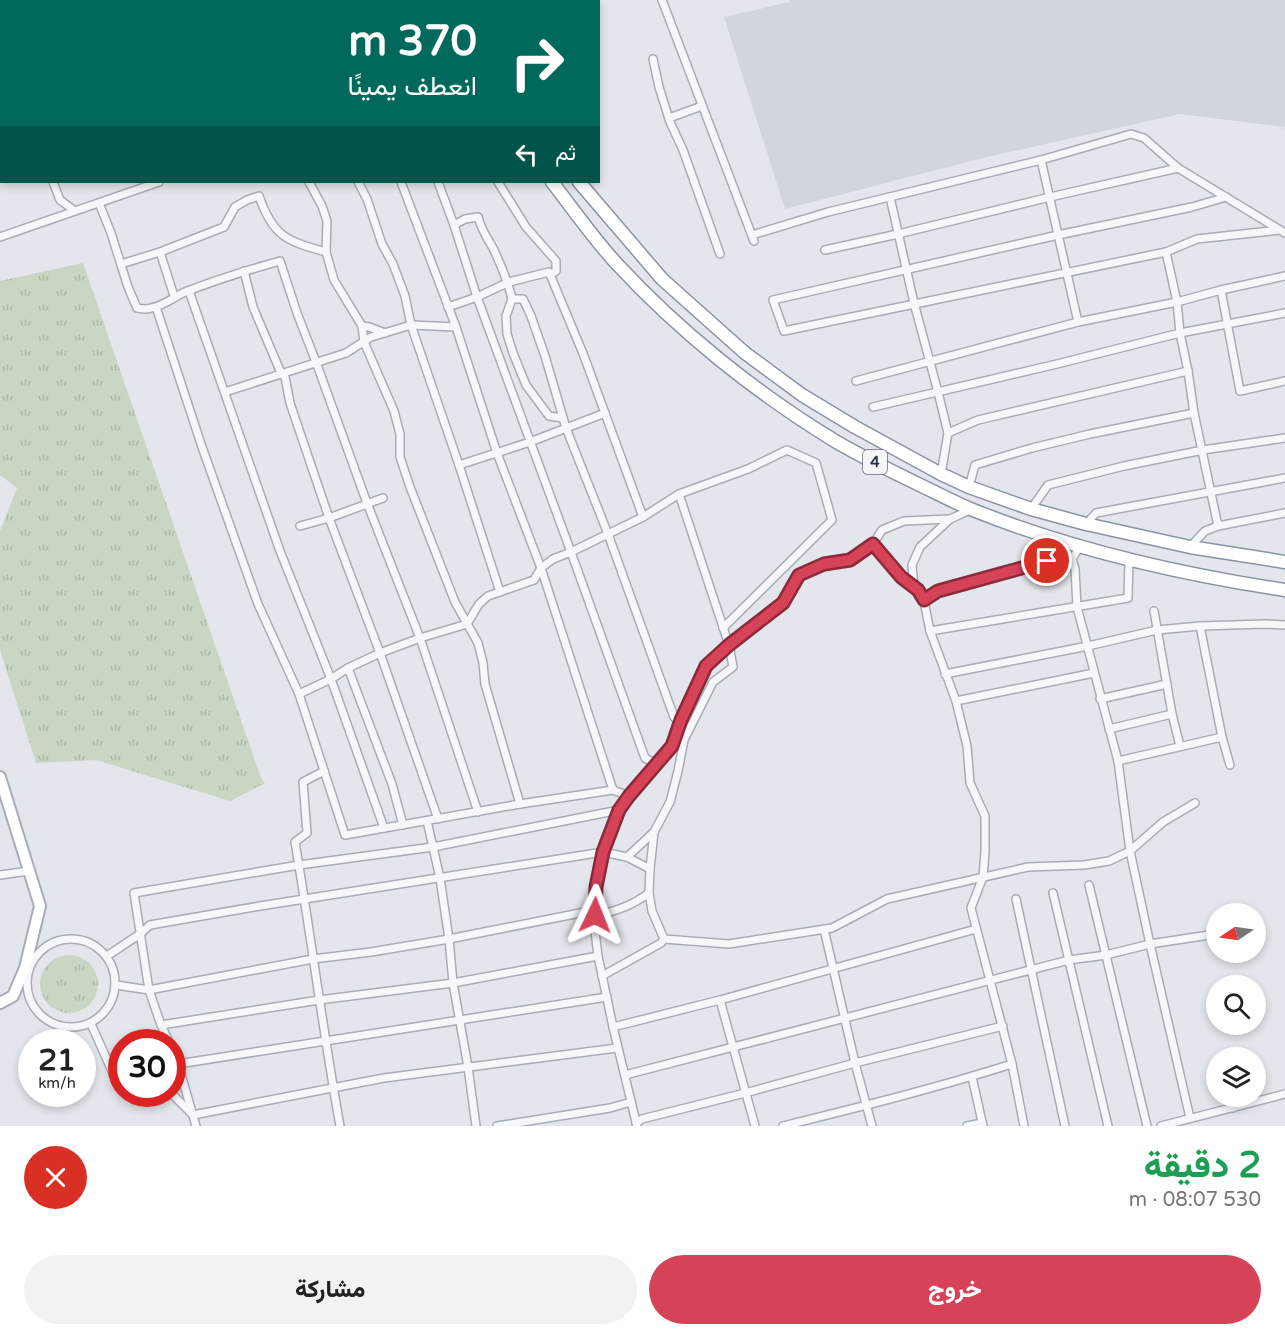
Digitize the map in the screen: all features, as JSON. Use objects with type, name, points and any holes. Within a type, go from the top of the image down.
[{"type":"highway","name":"4","points":[[553,183],[616,263],[669,315],[770,397],[836,441],[971,509],[1010,524],[1129,560],[1285,590]]},
{"type":"highway","name":"4","points":[[580,183],[662,279],[745,353],[802,395],[941,474],[969,487],[1030,509],[1086,524],[1190,547],[1285,562]]},
{"type":"main road","points":[[0,777],[40,906],[25,968],[13,996],[0,1003]]},
{"type":"street","points":[[662,0],[753,238],[828,212],[1041,160],[1131,134],[1144,138],[1178,168],[1282,231]]},
{"type":"street","points":[[652,58],[669,118],[720,254]]},
{"type":"street","points":[[669,118],[702,106]]},
{"type":"street","points":[[1041,160],[1078,322]]},
{"type":"street","points":[[825,250],[1178,168]]},
{"type":"street","points":[[53,183],[60,200],[75,211]]},
{"type":"street","points":[[0,237],[156,183]]},
{"type":"street","points":[[310,183],[327,221],[326,252],[334,280],[362,326],[364,342],[394,411],[400,434],[400,457],[410,487],[455,602],[478,643],[485,684],[520,804]]},
{"type":"street","points":[[359,183],[405,296],[411,325],[500,592]]},
{"type":"street","points":[[401,183],[456,327],[497,453],[541,568],[613,790]]},
{"type":"street","points":[[438,183],[477,297],[645,758],[656,764]]},
{"type":"street","points":[[499,183],[526,227],[556,261],[556,271],[550,275]]},
{"type":"street","points":[[121,264],[160,252],[224,226],[235,207],[259,196],[263,209],[277,231],[295,243],[326,252]]},
{"type":"street","points":[[890,197],[914,303],[948,433],[941,474]]},
{"type":"street","points":[[1226,197],[1192,207],[773,300],[784,331],[1166,252],[1197,239],[1282,231]]},
{"type":"street","points":[[99,203],[137,308],[156,307],[174,296],[280,261],[367,503],[420,638],[478,812]]},
{"type":"street","points":[[454,225],[465,219],[478,217],[480,226],[509,282],[512,299],[506,316],[507,334],[526,385],[549,416],[563,418]]},
{"type":"street","points":[[160,252],[174,296]]},
{"type":"street","points":[[1166,252],[1194,413],[1218,526]]},
{"type":"street","points":[[244,271],[253,307],[281,373],[285,377],[290,403],[329,518],[380,653],[438,819]]},
{"type":"street","points":[[448,307],[509,282],[549,272],[584,356],[643,518]]},
{"type":"street","points":[[856,381],[1078,322],[1285,276]]},
{"type":"street","points":[[1221,290],[1240,391],[1285,381]]},
{"type":"street","points":[[189,291],[280,551],[331,679],[384,828]]},
{"type":"street","points":[[512,299],[523,299],[531,316],[566,428],[608,534],[674,717],[680,724]]},
{"type":"street","points":[[156,307],[202,447],[258,604],[299,694],[345,835],[613,790],[629,796]]},
{"type":"street","points":[[873,407],[1180,333],[1285,313]]},
{"type":"street","points":[[225,392],[346,353],[371,337],[411,325],[456,327]]},
{"type":"street","points":[[362,326],[385,333]]},
{"type":"street","points":[[948,433],[978,420],[1188,371]]},
{"type":"street","points":[[459,465],[530,442],[605,413]]},
{"type":"street","points":[[969,487],[975,465],[1090,434],[1194,413]]},
{"type":"street","points":[[1030,509],[1048,485],[1203,450],[1285,438]]},
{"type":"street","points":[[299,694],[380,653],[467,624],[479,604],[488,597],[534,580],[541,568],[553,559],[643,518],[679,494],[748,469],[787,450],[816,463],[832,520],[723,628]]},
{"type":"street","points":[[1086,524],[1096,513],[1285,478]]},
{"type":"street","points":[[627,857],[654,832],[670,802],[684,740],[713,682],[733,667],[729,645],[679,494]]},
{"type":"street","points":[[300,526],[383,498]]},
{"type":"street","points":[[914,587],[912,566],[920,547],[950,519],[971,509]]},
{"type":"street","points":[[1190,547],[1205,531],[1218,526],[1285,513]]},
{"type":"street","points":[[637,1125],[617,1048],[598,956],[595,912],[596,887],[603,852],[619,810],[672,746],[706,666],[783,603],[799,575],[824,564],[850,560],[873,544],[882,530],[904,521],[950,519]]},
{"type":"street","points":[[1047,561],[1052,537]]},
{"type":"street","points":[[873,544],[901,577],[918,590],[924,600],[930,631],[956,701],[968,746],[970,783],[985,816],[986,852],[983,877],[971,908],[1003,1026],[1024,1126]]},
{"type":"street","points":[[1080,546],[1072,560],[1075,569],[1077,607],[1118,761],[1130,851],[1190,1118]]},
{"type":"street","points":[[924,600],[938,591],[1047,561],[1072,560]]},
{"type":"street","points":[[930,631],[1128,598],[1129,560]]},
{"type":"street","points":[[1154,611],[1172,714],[1180,746]]},
{"type":"street","points":[[945,674],[1157,630],[1200,626],[1285,625]]},
{"type":"street","points":[[1200,626],[1222,737],[1230,765]]},
{"type":"street","points":[[348,668],[392,784],[403,825]]},
{"type":"street","points":[[956,701],[1094,673]]},
{"type":"street","points":[[1100,699],[1167,684]]},
{"type":"street","points":[[1109,729],[1172,714]]},
{"type":"street","points":[[1118,761],[1222,737]]},
{"type":"street","points":[[324,771],[303,782],[307,833],[295,842],[340,1126]]},
{"type":"street","points":[[664,939],[729,944],[831,928],[887,899],[1028,867],[1084,865],[1109,861],[1130,851],[1163,822],[1195,803]]},
{"type":"street","points":[[163,1029],[149,990],[134,893],[299,865],[433,847],[619,810]]},
{"type":"street","points":[[427,821],[440,878],[453,984],[476,1126]]},
{"type":"street","points":[[654,832],[649,893],[652,911],[664,939]]},
{"type":"street","points":[[107,956],[141,934],[150,925],[440,878],[603,852],[627,857],[650,869]]},
{"type":"street","points":[[0,875],[29,871]]},
{"type":"street","points":[[1089,885],[1147,1126]]},
{"type":"street","points":[[1053,892],[1108,1126]]},
{"type":"street","points":[[116,985],[149,990],[313,959],[449,939],[595,912],[610,913],[638,901],[649,893]]},
{"type":"street","points":[[1016,899],[1065,1126]]},
{"type":"street","points":[[824,929],[872,1126]]},
{"type":"street","points":[[613,1027],[976,929]]},
{"type":"street","points":[[625,1075],[1069,960],[1206,936]]},
{"type":"street","points":[[66,938],[89,942],[107,956],[116,985],[109,1008],[91,1024],[66,1029],[43,1019],[28,999],[28,970],[44,947],[66,938]]},
{"type":"street","points":[[602,976],[661,943],[664,939]]},
{"type":"street","points":[[161,1025],[320,1000],[453,984],[598,956]]},
{"type":"street","points":[[186,1063],[607,997]]},
{"type":"street","points":[[720,999],[755,1126]]},
{"type":"street","points":[[91,1024],[108,1062]]},
{"type":"street","points":[[637,1125],[642,1119],[1003,1026]]},
{"type":"street","points":[[193,1115],[384,1078],[617,1048]]},
{"type":"street","points":[[783,1126],[867,1106],[1012,1064]]},
{"type":"street","points":[[967,1126],[983,1124],[972,1077]]},
{"type":"street","points":[[186,1091],[196,1126]]},
{"type":"street","points":[[1161,1126],[1285,1094]]},
{"type":"street","points":[[497,1126],[610,1108],[632,1102]]},
{"type":"street","points":[[185,1107],[193,1115]]},
{"type":"shaded area","points":[[790,0],[1285,0],[1285,131],[1284,127],[1180,114],[987,157],[785,209],[724,17],[790,2]]},
{"type":"green space","points":[[83,263],[261,778],[265,783],[230,801],[96,760],[36,763],[0,650],[0,531],[17,488],[0,475],[0,281]]},
{"type":"green space","points":[[69,955],[85,960],[93,968],[98,984],[93,1000],[85,1008],[69,1013],[53,1008],[45,1000],[40,984],[45,968],[53,960]]},
{"type":"route","points":[[595,915],[596,887],[603,852],[619,810],[672,746],[681,720],[706,666],[783,603],[799,575],[824,564],[850,560],[873,544],[901,577],[918,590],[924,600],[938,591],[1047,561]]}]
